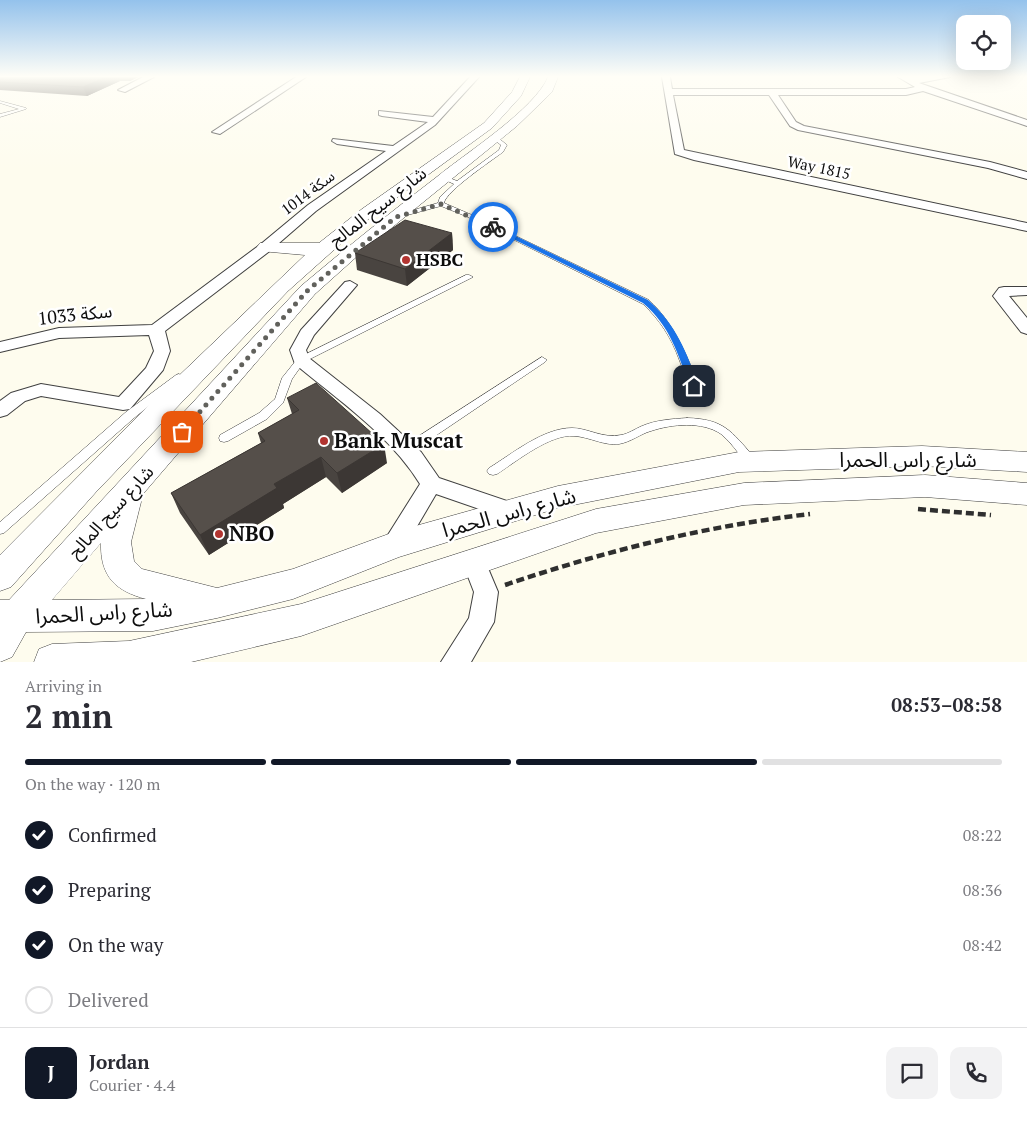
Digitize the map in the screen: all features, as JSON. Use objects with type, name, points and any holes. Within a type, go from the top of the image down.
[{"type":"street","points":[[217,132],[255,108]]},
{"type":"street","name":"سكة 1014","points":[[156,330],[266,247],[312,208],[435,120],[447,108]]},
{"type":"street","name":"شارع سيح المالح","points":[[0,576],[53,517],[223,344],[324,248],[380,202],[495,120],[505,108]]},
{"type":"street","name":"شارع سيح المالح","points":[[5,626],[131,490],[308,290],[396,217],[452,181],[528,108]]},
{"type":"street","name":"Way 1815","points":[[671,108],[679,152],[694,157],[1027,227]]},
{"type":"street","points":[[782,108],[793,124],[801,128],[990,165],[1027,176]]},
{"type":"street","points":[[982,108],[1027,123]]},
{"type":"street","points":[[382,114],[435,120]]},
{"type":"street","points":[[337,141],[396,149]]},
{"type":"street","points":[[266,247],[294,250],[324,248]]},
{"type":"street","points":[[350,285],[307,333],[298,350],[302,360],[414,457],[431,484],[511,511]]},
{"type":"street","points":[[1027,291],[1004,291],[1001,296],[1027,328]]},
{"type":"street","points":[[0,410],[18,397],[41,390],[123,404],[154,370],[162,351],[156,330]]},
{"type":"street","name":"سكة 1033","points":[[0,347],[59,332],[156,330]]},
{"type":"street","name":"شارع راس الحمرا","points":[[5,626],[153,615],[217,603],[293,584],[394,545],[558,497],[739,462],[922,456],[1027,462]]},
{"type":"street","points":[[394,545],[431,484]]},
{"type":"street","name":"شارع راس الحمرا","points":[[52,662],[126,661],[302,620],[596,521],[744,494],[925,486],[1027,494]]},
{"type":"street","points":[[131,490],[116,542],[116,554],[121,569],[133,581],[217,603]]},
{"type":"street","points":[[455,662],[481,622],[486,592],[474,561]]},
{"type":"lane","points":[[0,116],[24,109],[20,108]]},
{"type":"lane","points":[[441,204],[442,198],[452,181]]},
{"type":"lane","points":[[396,217],[441,204],[470,216],[646,302],[662,316],[676,337],[694,386]]},
{"type":"lane","points":[[224,438],[263,416],[279,401],[287,378],[302,360],[469,277]]},
{"type":"lane","points":[[0,529],[130,415],[223,344]]},
{"type":"lane","points":[[406,450],[542,360]]},
{"type":"lane","points":[[493,470],[555,435],[579,432],[595,439],[616,440],[666,423],[704,423],[715,426],[725,432],[752,462]]},
{"type":"path","points":[[915,509],[999,515]]},
{"type":"path","points":[[486,592],[566,563],[656,539],[776,518],[813,514]]},
{"type":"building","points":[[405,220],[452,233],[405,269],[355,253]]},
{"type":"building","points":[[316,383],[384,444],[337,473],[321,457],[274,484],[277,488],[200,535],[171,493],[265,441],[258,433],[299,410],[287,398]]},
{"type":"way so far","points":[[182,432],[308,290],[357,247],[396,217],[441,204],[493,227]]},
{"type":"place","name":"HSBC","points":[[406,260]]},
{"type":"place","name":"Bank Muscat","points":[[324,441]]},
{"type":"place","name":"NBO","points":[[219,534]]},
{"type":"route","points":[[493,227],[646,302],[662,316],[676,337],[694,386]]}]
